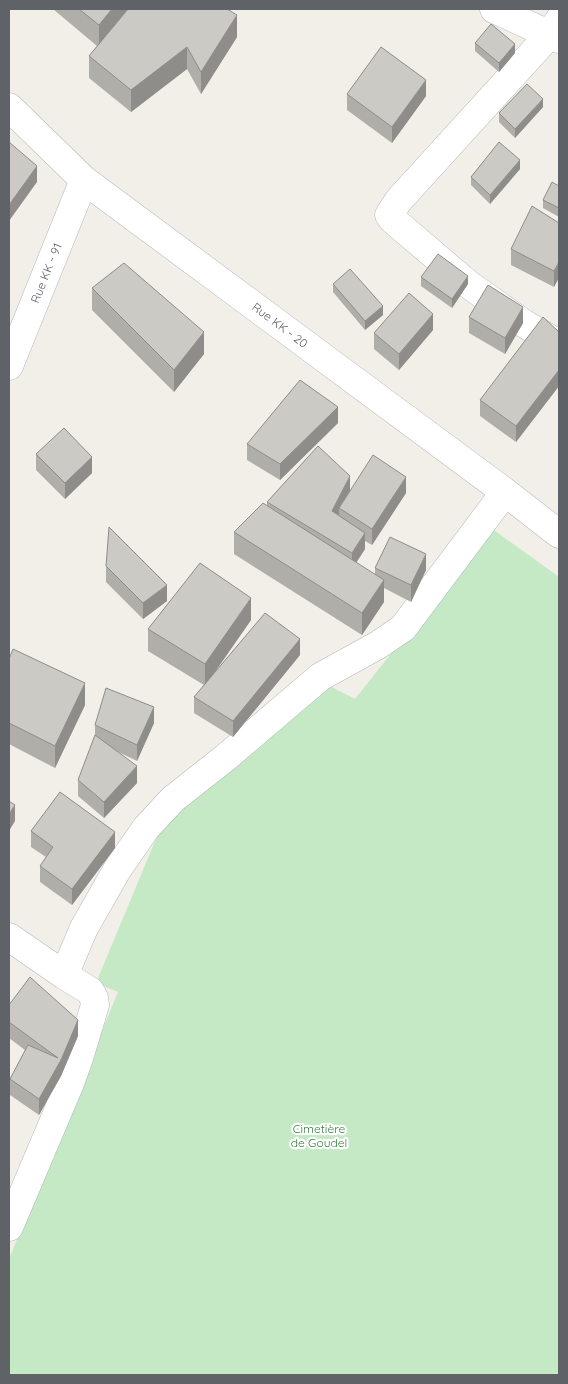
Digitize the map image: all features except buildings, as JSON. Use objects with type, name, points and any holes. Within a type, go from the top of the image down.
[{"type":"street","points":[[494,9],[556,31],[399,200],[389,215],[392,220],[468,284],[523,323],[559,344]]},
{"type":"street","name":"Rue KK - 20","points":[[9,107],[84,180],[506,492],[559,534]]},
{"type":"street","name":"Rue KK - 91","points":[[9,366],[84,180]]},
{"type":"street","points":[[64,975],[84,928],[117,870],[146,828],[172,799],[225,758],[320,677],[378,646],[403,628],[506,492]]},
{"type":"street","points":[[9,937],[90,991],[96,1005],[80,1058],[9,1227]]},
{"type":"green space","name":"Cimetière de Goudel","points":[[491,528],[559,577],[559,1375],[9,1375],[9,1259],[118,992],[96,983],[163,822],[324,683],[355,699]]}]
